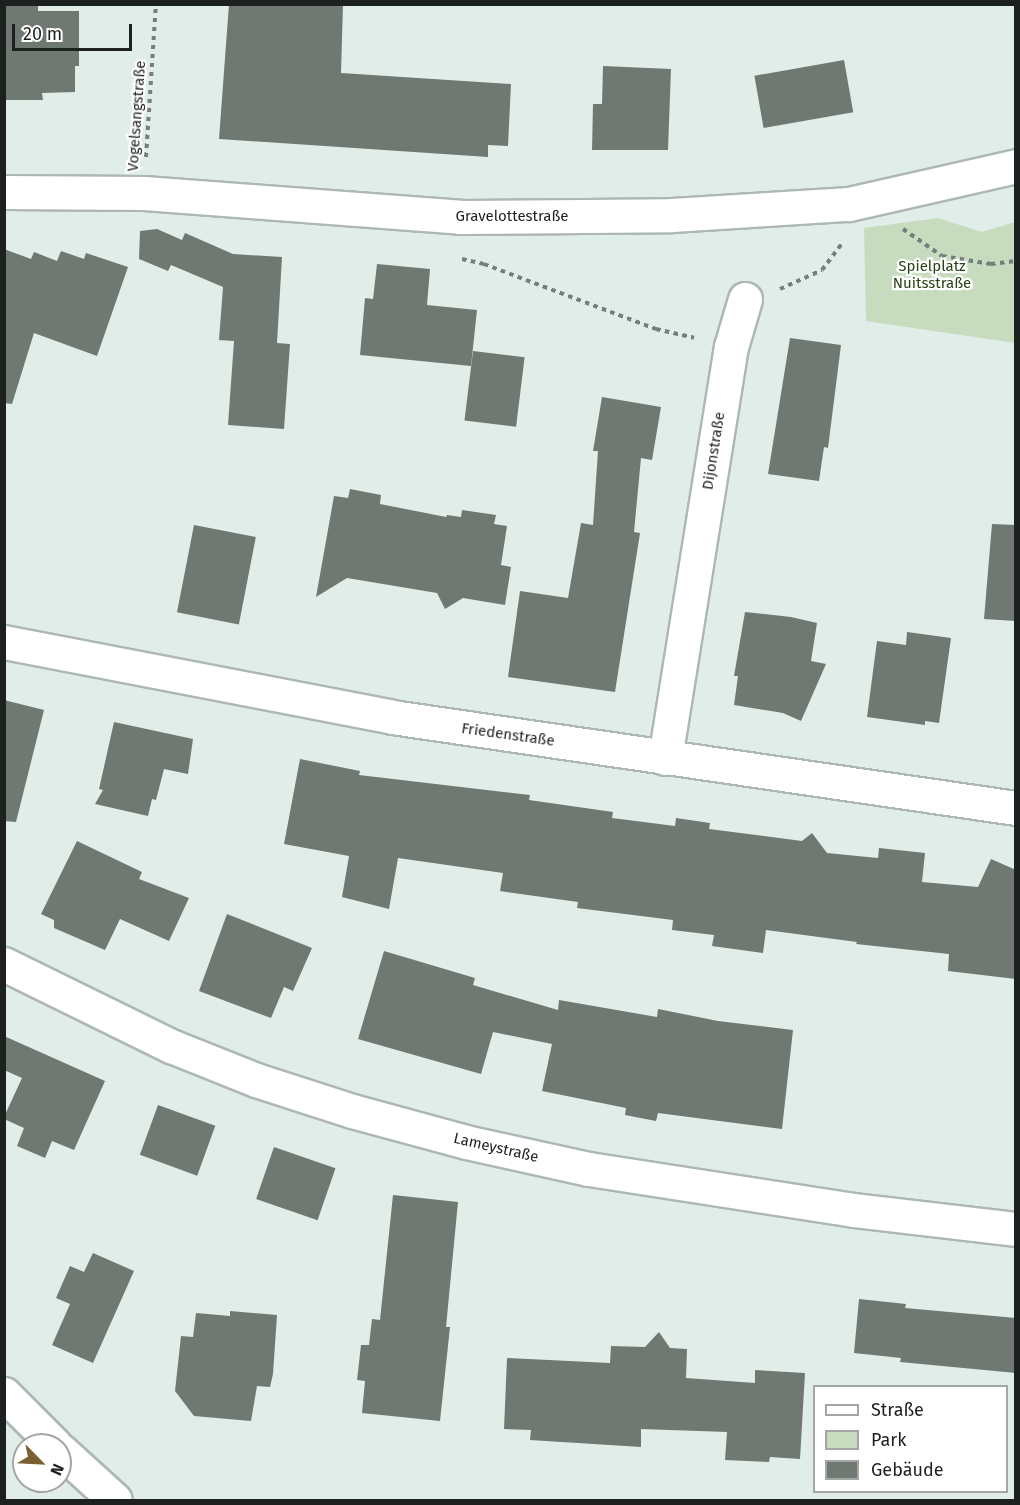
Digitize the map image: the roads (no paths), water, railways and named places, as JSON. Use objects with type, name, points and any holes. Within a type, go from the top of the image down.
[{"type":"street","name":"Gravelottestraße","points":[[4,192],[144,193],[460,217],[672,215],[863,201],[1016,166]]},
{"type":"street","name":"Dijonstraße","points":[[665,758],[731,347],[745,299]]},
{"type":"street","name":"Friedenstraße","points":[[4,642],[392,717],[1016,808]]},
{"type":"street","name":"Lameystraße","points":[[4,964],[171,1046],[256,1080],[352,1111],[466,1142],[590,1169],[854,1210],[1016,1229]]},
{"type":"street","points":[[4,1394],[43,1433]]},
{"type":"street","points":[[72,1461],[116,1500]]},
{"type":"park label","name":"Spielplatz Nuitsstraße","points":[[932,274]]}]
